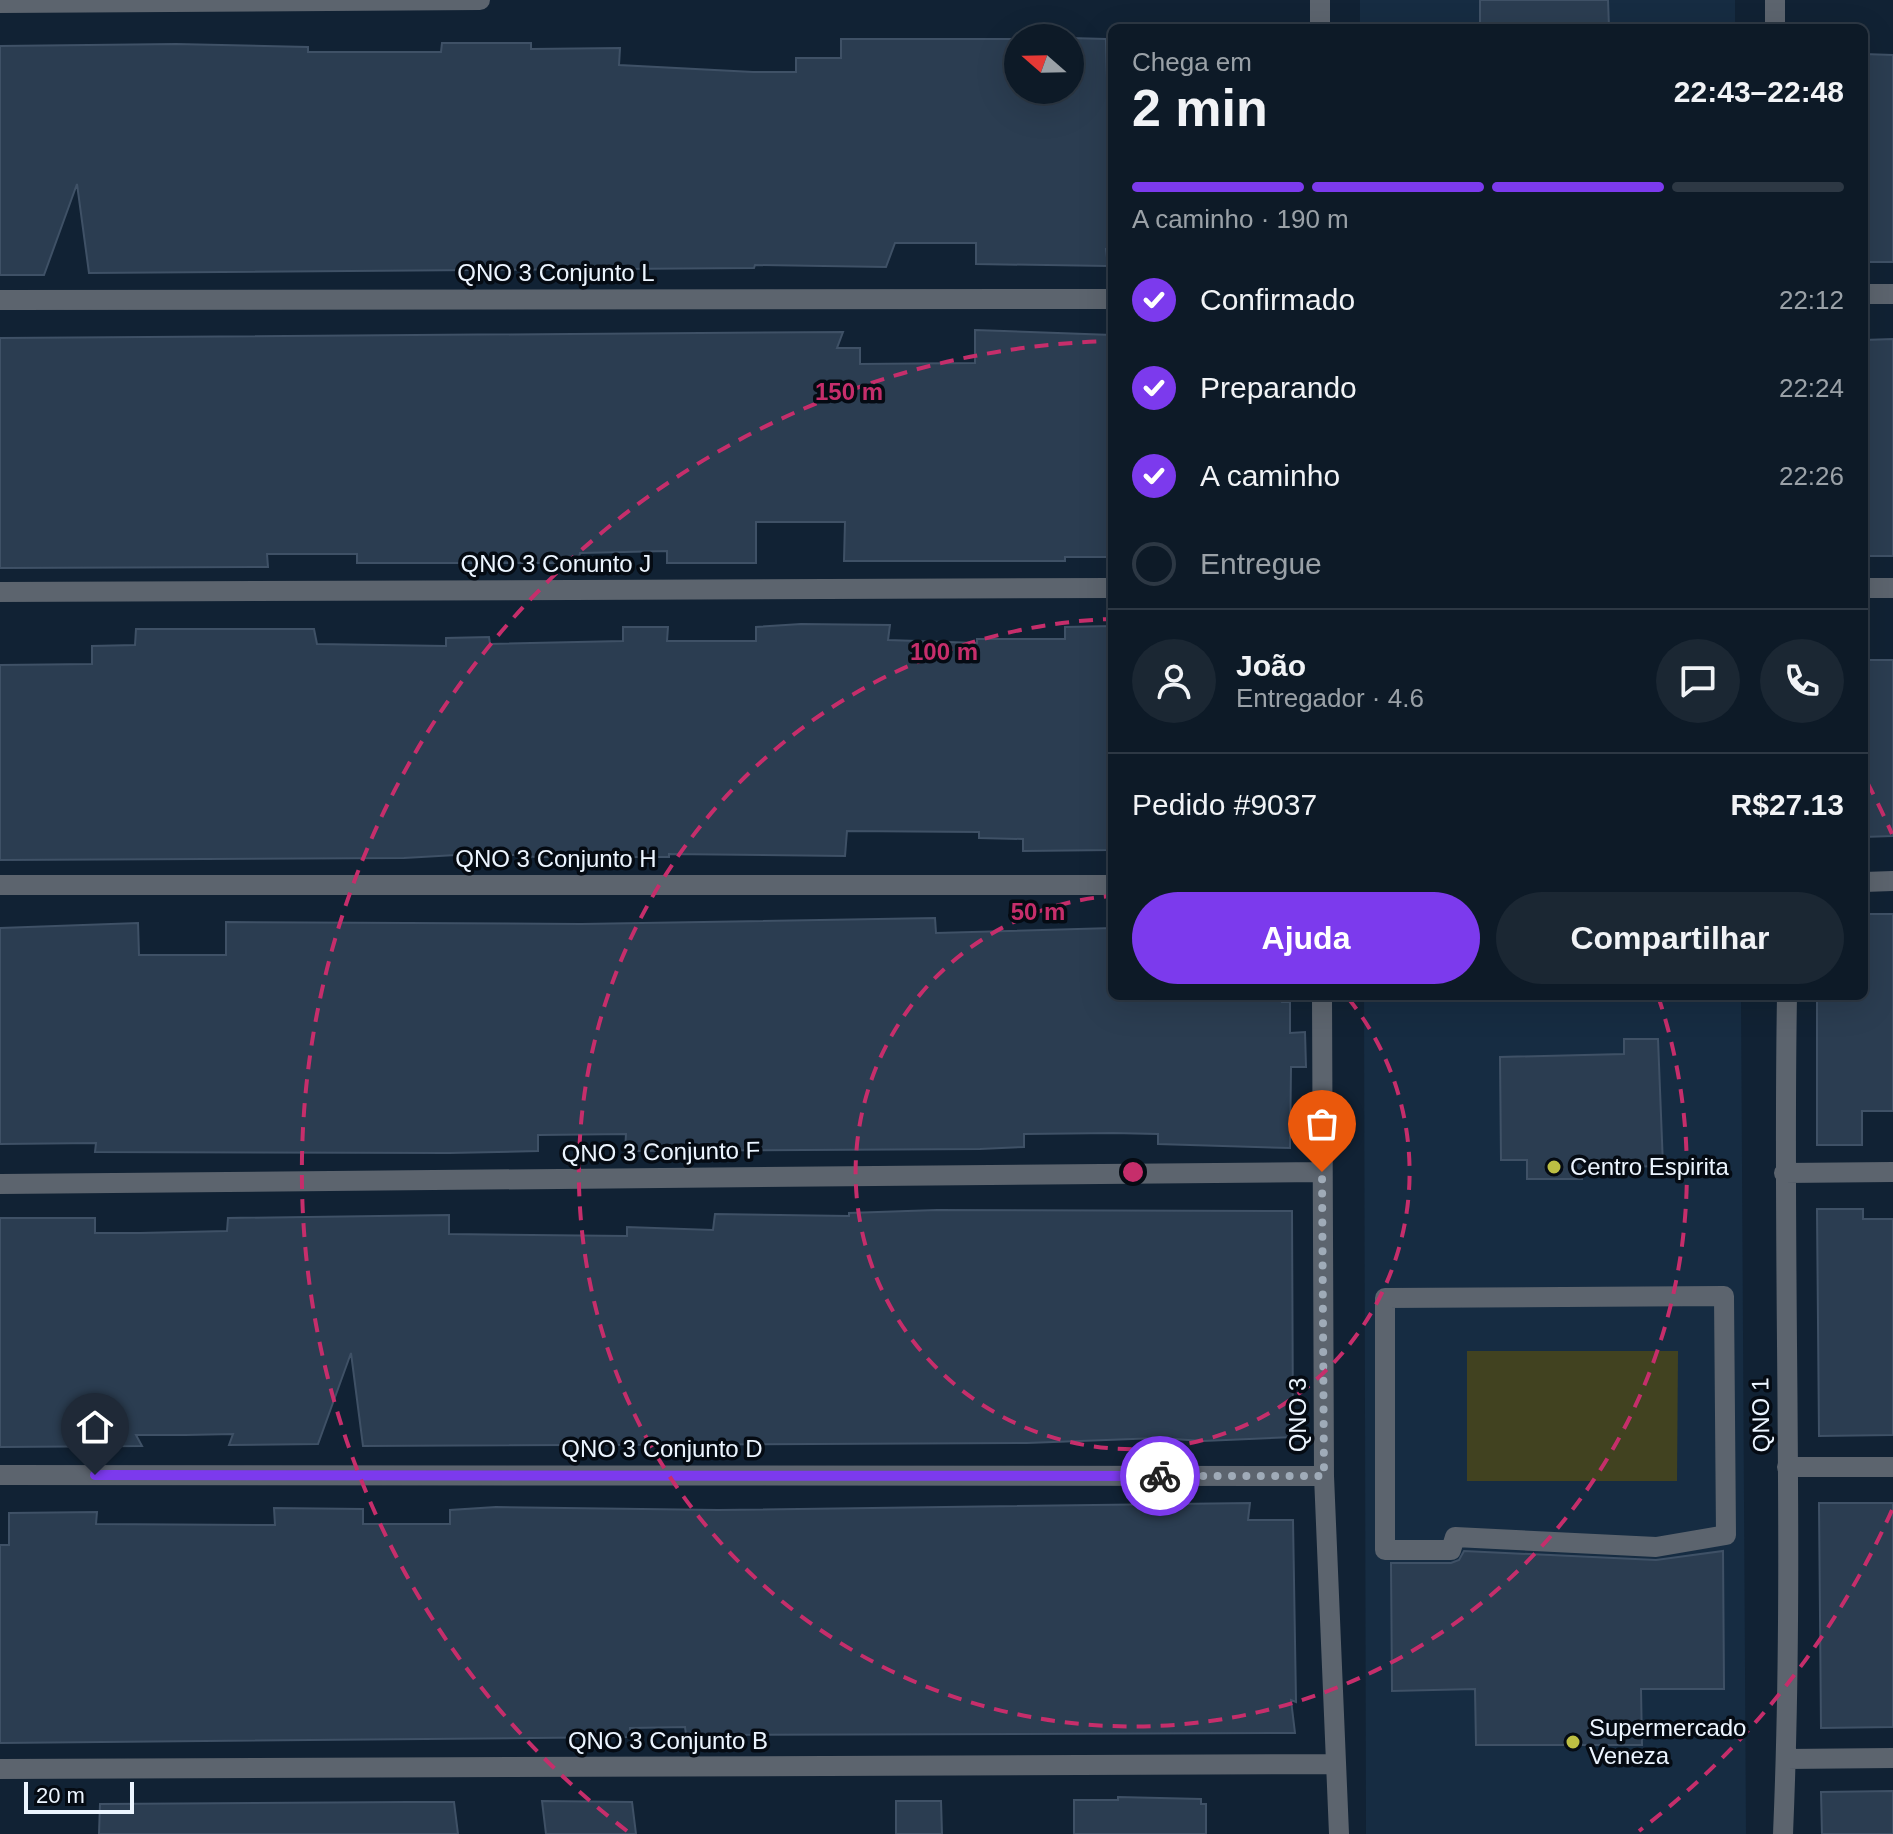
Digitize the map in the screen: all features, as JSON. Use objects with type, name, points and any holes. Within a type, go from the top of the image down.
[{"type":"street","points":[[0,3],[480,0]]},
{"type":"street","points":[[1320,0],[1320,24]]},
{"type":"street","points":[[1775,0],[1775,24]]},
{"type":"street","points":[[1868,294],[1893,294]]},
{"type":"street","name":"QNO 3 Conjunto L","points":[[0,300],[1108,299]]},
{"type":"street","name":"QNO 3 Conunto J","points":[[0,592],[1108,588]]},
{"type":"street","points":[[1868,588],[1893,588]]},
{"type":"street","points":[[1868,882],[1893,881]]},
{"type":"street","name":"QNO 3 Conjunto H","points":[[0,885],[1108,885]]},
{"type":"street","name":"QNO 3","points":[[1322,1000],[1324,1476],[1339,1834]]},
{"type":"street","name":"QNO 1","points":[[1783,1834],[1786,1759],[1784,1173],[1787,1000]]},
{"type":"street","name":"QNO 3 Conjunto F","points":[[0,1184],[1322,1172]]},
{"type":"street","points":[[1784,1173],[1893,1172]]},
{"type":"street","points":[[1724,1296],[1726,1535],[1656,1547],[1455,1537],[1451,1550],[1385,1550],[1385,1298],[1724,1296]]},
{"type":"street","points":[[1787,1467],[1893,1467]]},
{"type":"street","name":"QNO 3 Conjunto D","points":[[0,1475],[1324,1476]]},
{"type":"street","points":[[1786,1759],[1893,1758]]},
{"type":"street","name":"QNO 3 Conjunto B","points":[[0,1769],[1336,1764]]},
{"type":"shaded area","points":[[1360,0],[1735,0],[1735,24],[1360,24]]},
{"type":"shaded area","points":[[1364,1000],[1741,1000],[1746,1834],[1366,1834]]},
{"type":"green space","points":[[1467,1351],[1678,1351],[1677,1481],[1467,1481]]},
{"type":"building","points":[[1480,0],[1608,0],[1609,24],[1480,24]]},
{"type":"building","points":[[1084,38],[1106,39],[1108,266],[976,264],[976,243],[895,243],[886,267],[755,265],[754,268],[89,273],[77,184],[44,275],[0,275],[0,46],[176,44],[308,47],[308,52],[441,52],[442,43],[531,43],[531,49],[620,48],[619,65],[796,72],[796,58],[841,58],[841,39],[1004,39],[1004,104],[1084,104]]},
{"type":"building","points":[[1868,54],[1893,55],[1893,262],[1868,262]]},
{"type":"building","points":[[975,330],[1108,335],[1108,557],[1065,557],[1065,561],[844,561],[845,522],[756,522],[756,563],[667,563],[667,551],[580,553],[578,563],[357,563],[357,554],[267,554],[268,567],[0,568],[0,338],[843,332],[837,348],[860,348],[860,364],[975,363]]},
{"type":"building","points":[[1893,339],[1893,556],[1868,556],[1868,340]]},
{"type":"building","points":[[890,625],[888,640],[977,643],[977,639],[1065,639],[1065,627],[1108,626],[1108,850],[1023,851],[1023,839],[979,838],[979,832],[847,831],[845,856],[669,854],[669,857],[536,857],[491,853],[404,858],[0,860],[0,665],[92,664],[92,646],[135,645],[136,629],[314,629],[317,644],[446,646],[446,638],[489,637],[490,644],[623,641],[623,627],[668,627],[667,641],[756,641],[756,627]]},
{"type":"building","points":[[1868,660],[1893,660],[1893,836],[1868,837]]},
{"type":"building","points":[[1868,914],[1893,914],[1893,1111],[1862,1111],[1862,1145],[1817,1145],[1817,1000],[1868,1000]]},
{"type":"building","points":[[935,918],[936,933],[1108,928],[1108,1000],[1290,1002],[1290,1033],[1305,1032],[1306,1067],[1291,1067],[1290,1148],[1158,1144],[1158,1134],[1113,1133],[1024,1134],[1024,1147],[980,1149],[625,1151],[626,1134],[538,1135],[538,1151],[449,1153],[95,1152],[96,1143],[0,1144],[0,928],[138,923],[139,955],[226,955],[226,922],[581,924]]},
{"type":"building","points":[[1624,1039],[1658,1039],[1663,1166],[1582,1168],[1582,1179],[1527,1179],[1527,1160],[1501,1160],[1500,1057],[1624,1054]]},
{"type":"building","points":[[1817,1209],[1863,1209],[1863,1219],[1893,1219],[1893,1435],[1819,1436]]},
{"type":"building","points":[[937,1210],[1292,1211],[1293,1437],[1027,1443],[363,1446],[351,1353],[318,1444],[229,1445],[233,1434],[136,1435],[142,1446],[0,1447],[0,1218],[95,1218],[95,1233],[140,1233],[227,1231],[228,1218],[449,1215],[449,1234],[627,1236],[627,1227],[713,1230],[715,1214],[849,1216],[849,1213]]},
{"type":"building","points":[[1250,1503],[1248,1520],[1293,1520],[1296,1702],[1291,1700],[1295,1733],[686,1735],[685,1727],[630,1728],[630,1737],[0,1743],[0,1545],[9,1545],[9,1513],[97,1512],[96,1524],[275,1525],[274,1508],[363,1509],[363,1524],[450,1524],[450,1510],[496,1507],[718,1510]]},
{"type":"building","points":[[1819,1503],[1893,1503],[1893,1727],[1821,1728]]},
{"type":"building","points":[[1464,1551],[1656,1560],[1723,1551],[1724,1689],[1641,1689],[1642,1745],[1476,1745],[1475,1689],[1392,1691],[1391,1563],[1451,1563],[1459,1560]]},
{"type":"building","points":[[1893,1791],[1893,1834],[1822,1834],[1821,1792]]},
{"type":"building","points":[[1118,1797],[1201,1799],[1201,1804],[1206,1804],[1206,1834],[1074,1834],[1074,1800],[1118,1800]]},
{"type":"building","points":[[542,1801],[632,1802],[636,1834],[546,1834]]},
{"type":"building","points":[[896,1801],[941,1801],[942,1834],[896,1834]]},
{"type":"building","points":[[454,1802],[458,1834],[99,1834],[100,1804]]},
{"type":"way so far","points":[[1160,1476],[1324,1476],[1322,1172]]},
{"type":"place","name":"Centro Espirita","points":[[1554,1167]]},
{"type":"place","name":"Supermercado Veneza","points":[[1573,1742]]},
{"type":"route","points":[[95,1475],[1160,1476]]}]
